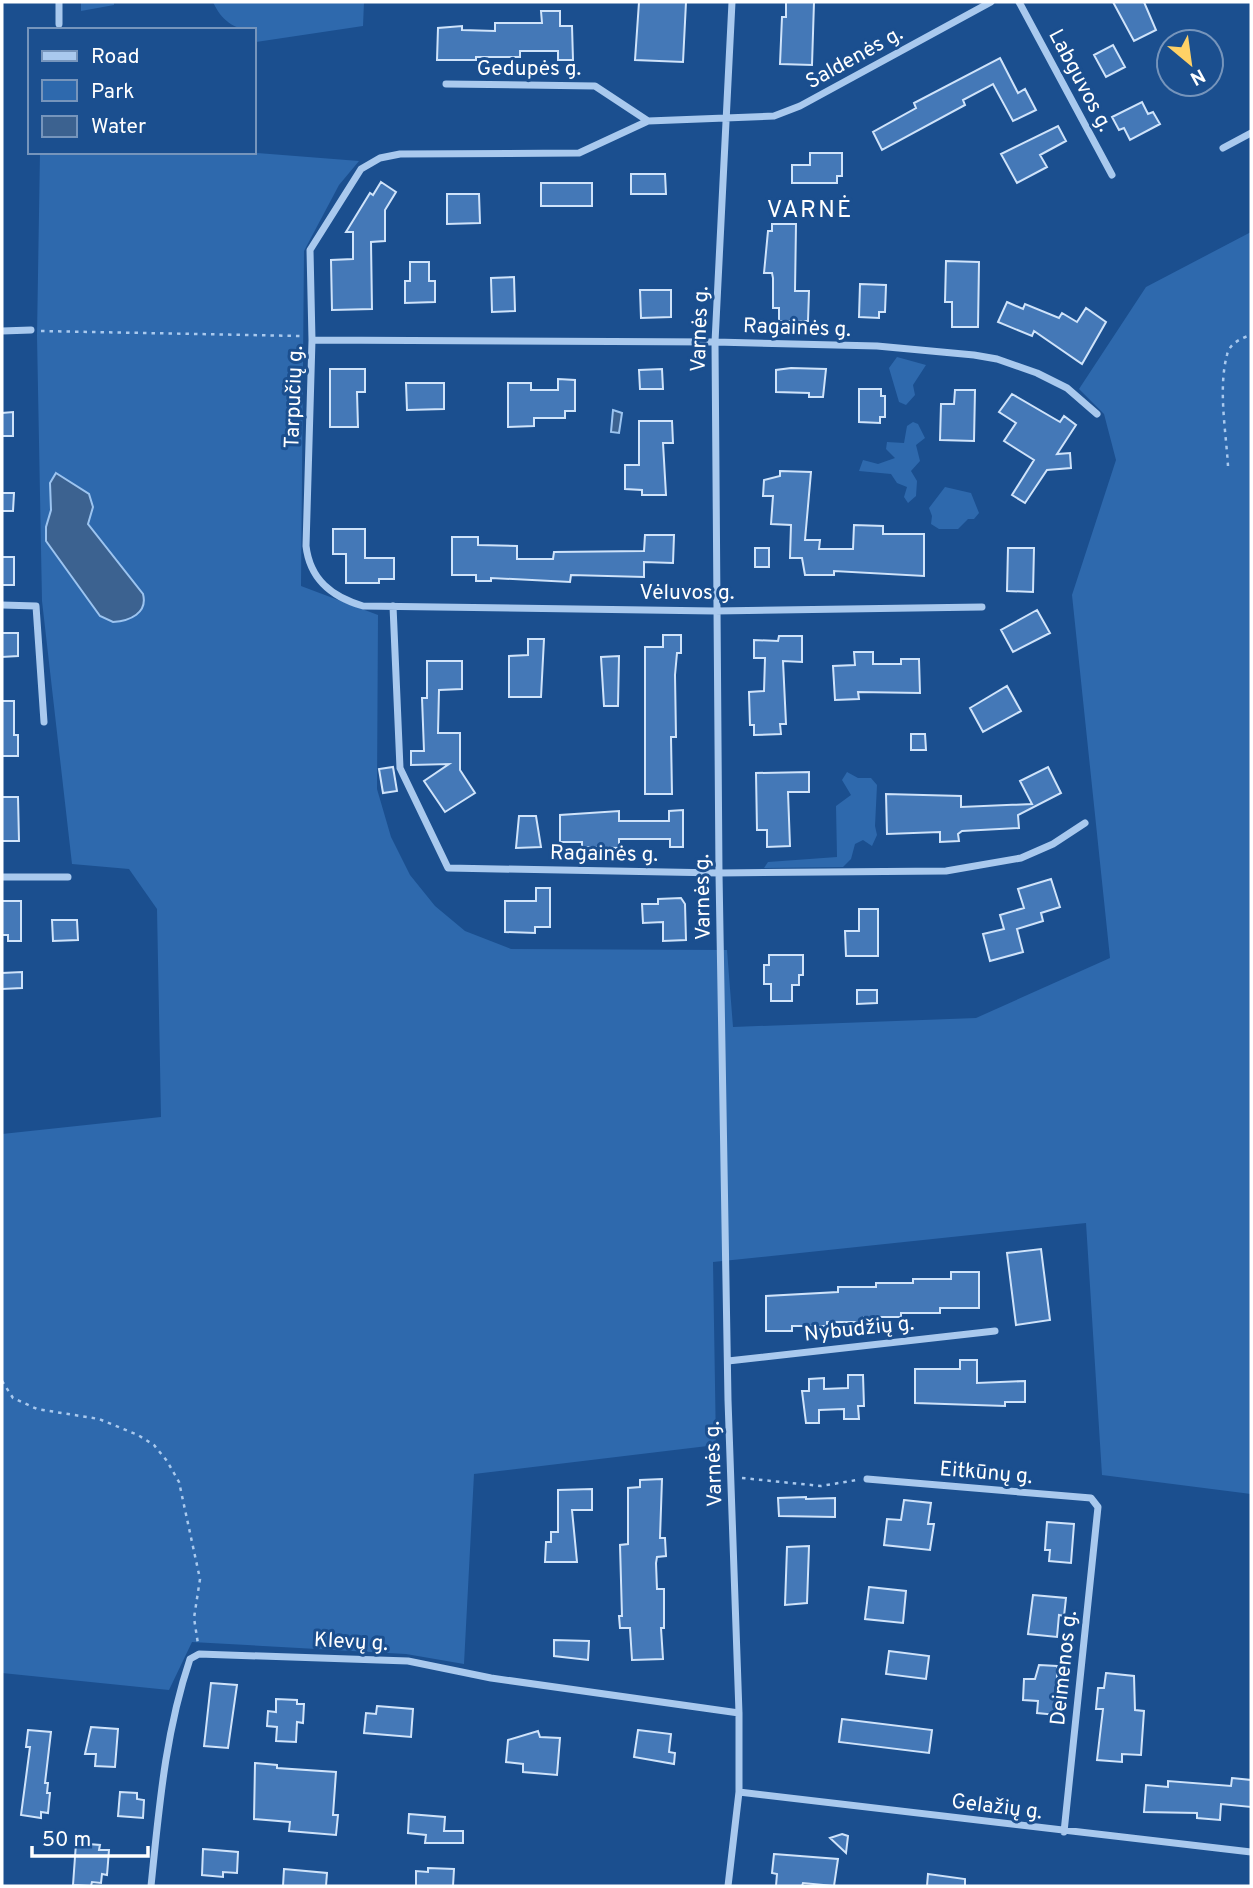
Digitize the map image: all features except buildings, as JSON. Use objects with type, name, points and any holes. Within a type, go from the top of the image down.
[{"type":"street","points":[[59,2],[59,24]]},
{"type":"street","name":"Varnės g.","points":[[728,1886],[739,1792],[739,1713],[727,1361],[715,611],[715,342],[732,2]]},
{"type":"street","name":"Saldenės g.","points":[[726,119],[789,112],[991,2]]},
{"type":"street","name":"Labguvos g.","points":[[1019,2],[1112,175]]},
{"type":"street","name":"Gedupės g.","points":[[446,84],[595,86],[648,121]]},
{"type":"street","points":[[648,121],[726,119]]},
{"type":"street","name":"Tarpučių g.","points":[[393,606],[363,606],[345,600],[323,585],[307,558],[312,340],[310,250],[360,169],[380,158],[400,154],[579,153],[648,121]]},
{"type":"street","points":[[1223,148],[1251,133]]},
{"type":"street","points":[[2,331],[31,330]]},
{"type":"street","name":"Ragainės g.","points":[[312,340],[715,342],[877,346],[998,359],[1067,388],[1097,414]]},
{"type":"street","points":[[2,606],[36,606],[44,722]]},
{"type":"street","name":"Ragainės g.","points":[[393,606],[400,768],[448,867],[719,873],[946,871],[993,865],[1021,858],[1053,844],[1085,823]]},
{"type":"street","name":"Vėluvos g.","points":[[393,606],[715,611],[982,607]]},
{"type":"street","points":[[2,877],[68,877]]},
{"type":"street","name":"Nybudžių g.","points":[[727,1361],[995,1331]]},
{"type":"street","name":"Eitkūnų g.","points":[[867,1479],[1091,1498],[1097,1507]]},
{"type":"street","name":"Deimenos g.","points":[[1064,1832],[1097,1507]]},
{"type":"street","points":[[151,1886],[162,1769],[177,1698],[190,1659],[199,1654]]},
{"type":"street","name":"Klevų g.","points":[[199,1654],[408,1661],[491,1678],[739,1713]]},
{"type":"street","name":"Gelažių g.","points":[[739,1792],[1251,1852]]},
{"type":"path","points":[[31,330],[295,335],[312,340]]},
{"type":"path","points":[[1228,466],[1224,403],[1227,353],[1236,342],[1251,335]]},
{"type":"path","points":[[2,1381],[13,1398],[37,1409],[99,1419],[138,1434],[154,1445],[167,1461],[179,1482],[200,1579],[194,1618],[199,1654]]},
{"type":"path","points":[[732,1477],[821,1486],[867,1479]]},
{"type":"green space","points":[[81,2],[114,2],[114,5],[81,11]]},
{"type":"green space","points":[[213,2],[364,2],[363,26],[256,42],[256,28],[240,28],[229,23]]},
{"type":"green space","points":[[256,153],[359,161],[339,185],[304,251],[301,586],[378,615],[377,789],[391,837],[410,875],[435,906],[465,931],[511,949],[727,950],[733,1027],[976,1018],[1110,958],[1072,595],[1116,460],[1104,414],[1079,389],[1146,287],[1251,232],[1251,1494],[1102,1475],[1086,1223],[713,1262],[716,1445],[474,1474],[464,1664],[406,1654],[192,1642],[169,1690],[2,1673],[2,1134],[161,1117],[157,909],[129,869],[72,864],[42,601],[37,336],[40,154]]},
{"type":"green space","points":[[897,357],[926,365],[913,385],[915,395],[906,405],[899,402],[889,368]]},
{"type":"green space","points":[[913,422],[918,424],[925,438],[916,445],[920,461],[911,471],[917,481],[916,496],[908,503],[904,497],[907,487],[897,483],[891,474],[859,471],[863,460],[878,464],[895,458],[886,449],[887,442],[904,443],[907,426]]},
{"type":"green space","points":[[945,487],[971,493],[979,513],[958,529],[939,529],[931,524],[929,508]]},
{"type":"green space","points":[[847,772],[858,778],[871,778],[877,785],[877,835],[872,846],[863,840],[855,844],[851,859],[843,867],[764,868],[768,862],[837,857],[836,806],[851,795],[842,780]]},
{"type":"water","points":[[613,410],[622,413],[619,433],[611,432]]},
{"type":"water","points":[[56,473],[89,494],[93,507],[88,524],[143,594],[143,606],[131,618],[113,622],[100,616],[46,541],[46,527],[51,510],[50,483]]},
{"type":"district","name":"VARNĖ","points":[[810,209]]}]
